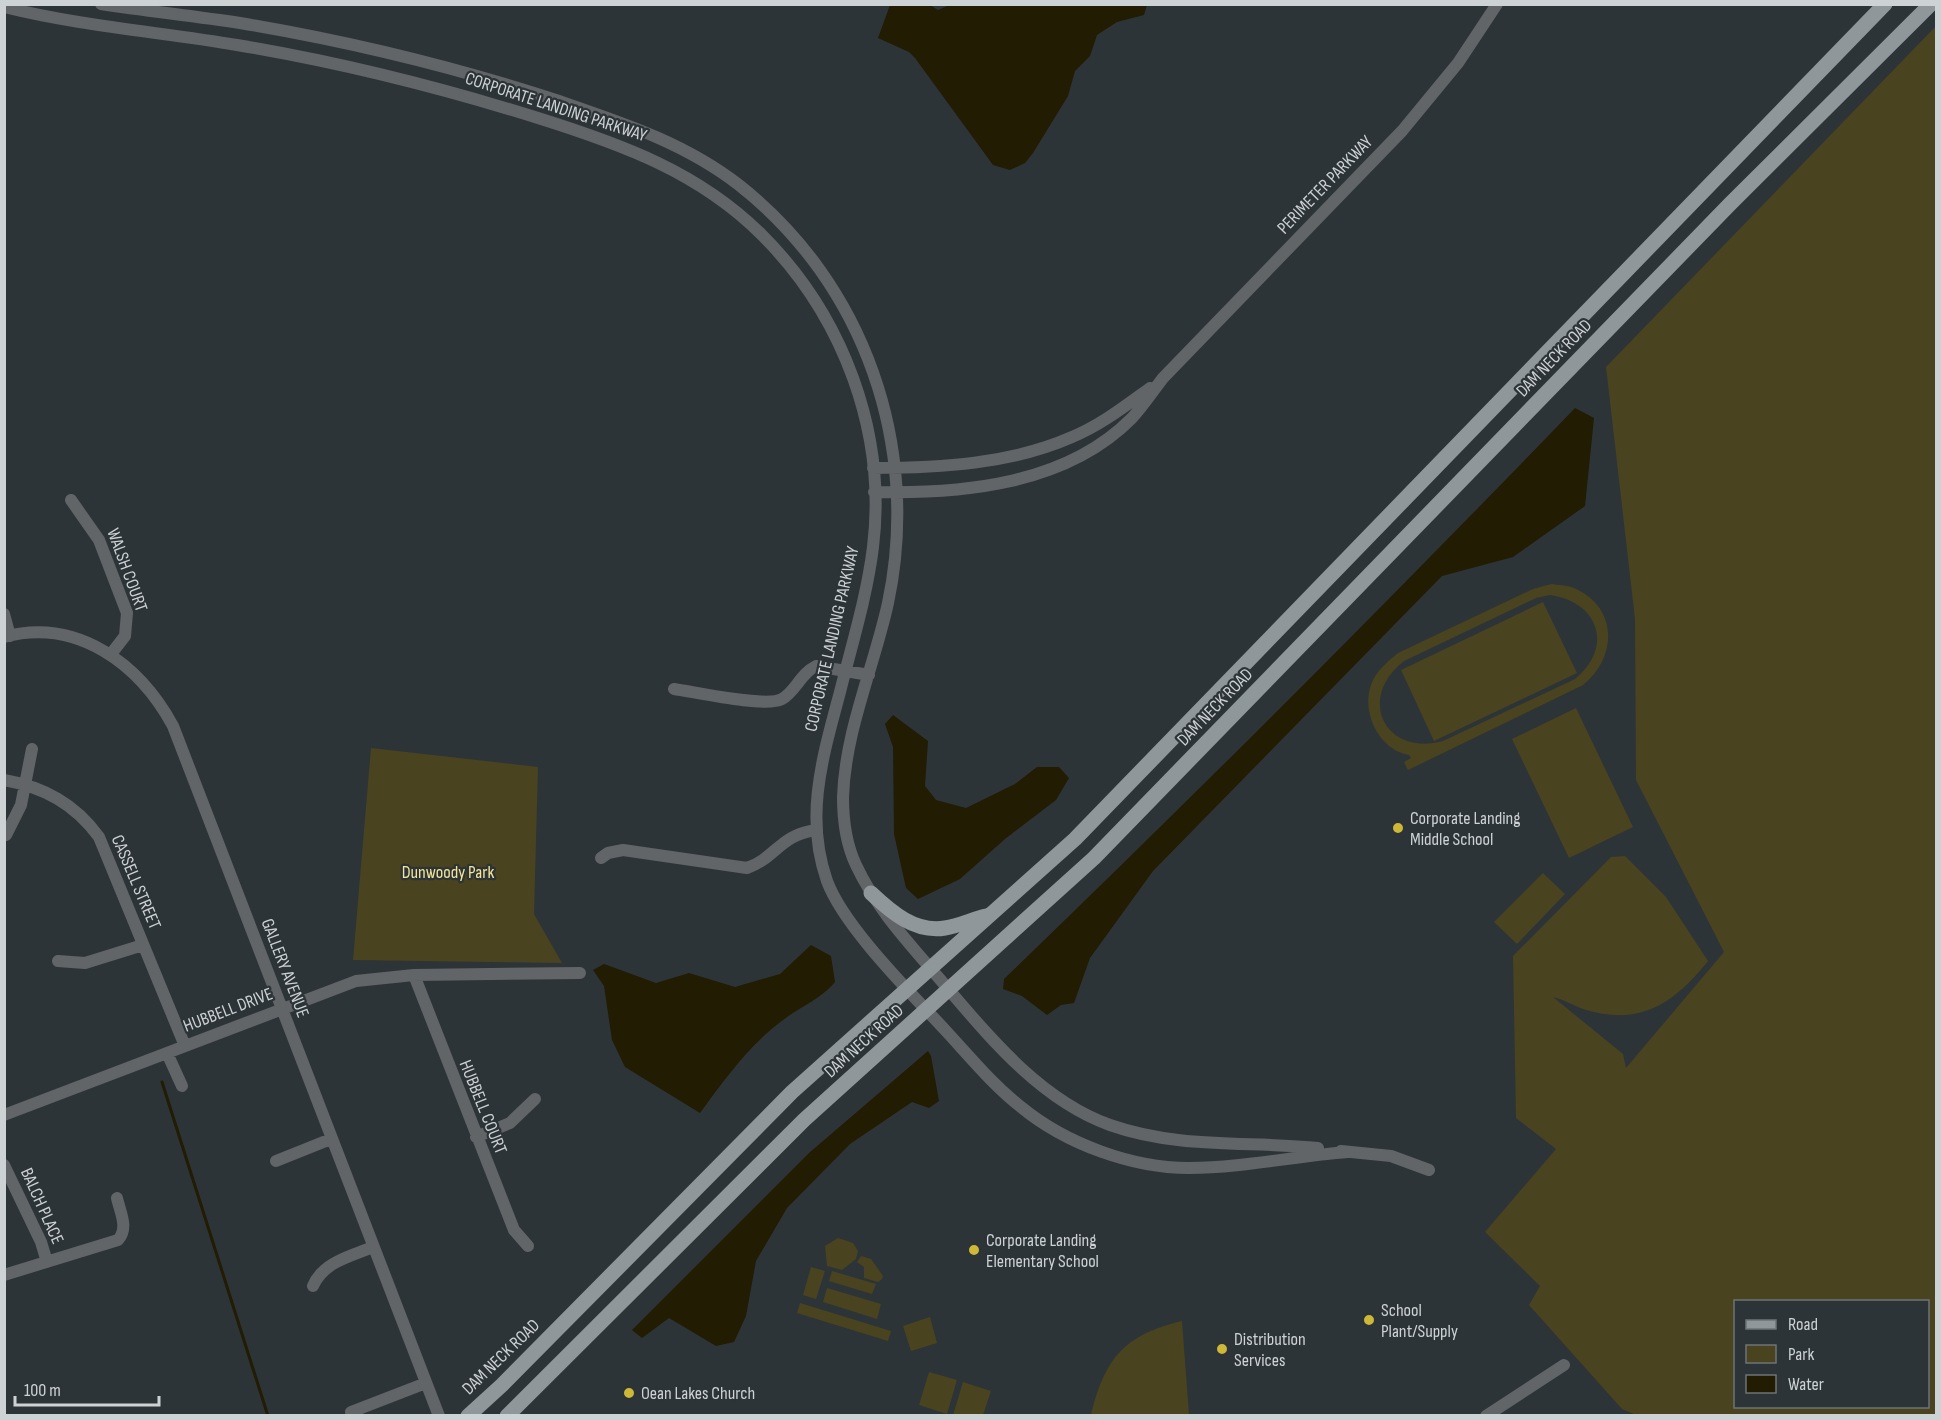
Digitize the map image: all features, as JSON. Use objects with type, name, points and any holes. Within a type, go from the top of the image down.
[{"type":"main road","name":"DAM NECK ROAD","points":[[468,1416],[502,1385],[750,1132],[1075,839],[1885,4]]},
{"type":"main road","name":"DAM NECK ROAD","points":[[507,1416],[768,1155],[1094,858],[1730,204],[1931,4]]},
{"type":"main road","points":[[871,893],[900,918],[924,927],[945,928],[989,915]]},
{"type":"street","name":"CORPORATE LANDING PARKWAY","points":[[101,4],[210,19],[382,51],[468,74],[653,134],[712,166],[765,207],[813,259],[856,330],[877,380],[896,468],[898,541],[894,574],[847,767],[843,798],[849,847],[871,893],[895,927],[1014,1061],[1037,1082],[1083,1113],[1106,1124],[1170,1140],[1229,1146],[1310,1147],[1398,1158],[1429,1170]]},
{"type":"street","name":"PERIMETER PARKWAY","points":[[874,492],[992,485],[1026,477],[1060,464],[1089,449],[1132,418],[1163,378],[1402,131],[1458,63],[1497,4]]},
{"type":"street","name":"CORPORATE LANDING PARKWAY","points":[[4,8],[338,64],[463,94],[634,150],[692,179],[740,214],[787,261],[809,291],[833,331],[858,390],[868,428],[873,468],[873,547],[845,671],[820,762],[816,807],[817,830],[828,884],[838,903],[850,921],[927,1010],[1019,1106],[1052,1128],[1148,1166],[1192,1168],[1348,1152]]},
{"type":"street","points":[[209,41],[210,19]]},
{"type":"street","points":[[463,94],[468,74]]},
{"type":"street","name":"PERIMETER PARKWAY","points":[[873,468],[983,462],[1052,446],[1104,421],[1163,378]]},
{"type":"street","name":"WALSH COURT","points":[[71,500],[99,540],[127,613],[125,636],[111,654]]},
{"type":"street","points":[[4,614],[7,636]]},
{"type":"street","name":"GALLERY AVENUE","points":[[7,636],[37,633],[68,636],[111,654],[151,691],[172,726],[439,1416]]},
{"type":"street","points":[[674,689],[774,702],[788,694],[802,675],[813,667],[869,675]]},
{"type":"street","points":[[6,835],[15,819],[26,784],[32,749]]},
{"type":"street","name":"CASSELL STREET","points":[[4,780],[26,784],[63,801],[95,832],[105,849],[185,1046]]},
{"type":"street","points":[[601,858],[608,853],[623,850],[747,868],[785,840],[803,831],[817,830]]},
{"type":"street","points":[[58,961],[85,963],[143,945]]},
{"type":"street","name":"HUBBELL DRIVE","points":[[4,1115],[356,981],[414,975],[580,973]]},
{"type":"street","name":"HUBBELL COURT","points":[[414,975],[514,1230],[528,1246]]},
{"type":"street","points":[[167,1053],[182,1086]]},
{"type":"street","points":[[476,1137],[510,1123],[535,1099]]},
{"type":"street","points":[[276,1161],[330,1139]]},
{"type":"street","name":"BALCH PLACE","points":[[4,1165],[41,1242],[47,1262]]},
{"type":"street","name":"BALCH PLACE","points":[[4,1275],[118,1240],[123,1235],[124,1226],[117,1198]]},
{"type":"street","points":[[313,1286],[316,1278],[328,1266],[373,1247]]},
{"type":"street","points":[[1486,1416],[1564,1365]]},
{"type":"street","points":[[351,1412],[426,1383]]},
{"type":"green space","points":[[1936,26],[1936,1415],[1636,1415],[1622,1409],[1529,1305],[1540,1286],[1485,1232],[1556,1149],[1516,1118],[1513,956],[1611,857],[1625,856],[1666,897],[1708,961],[1682,989],[1668,1000],[1638,1013],[1603,1014],[1553,997],[1623,1054],[1626,1068],[1724,952],[1636,780],[1635,619],[1606,367]]},
{"type":"green space","points":[[1551,584],[1571,587],[1588,596],[1599,607],[1608,633],[1603,661],[1583,685],[1408,770],[1404,762],[1411,758],[1409,755],[1389,746],[1381,738],[1371,718],[1368,707],[1369,696],[1376,675],[1398,653],[1533,589]],"holes":[[[1550,595],[1567,599],[1590,616],[1597,640],[1594,653],[1587,666],[1575,679],[1443,741],[1423,744],[1406,740],[1393,732],[1384,721],[1380,707],[1382,691],[1390,676],[1404,661],[1536,598]]]},
{"type":"green space","points":[[1543,602],[1577,673],[1434,741],[1401,670]]},
{"type":"green space","points":[[1576,708],[1633,827],[1569,858],[1512,739]]},
{"type":"green space","name":"Dunwoody Park","points":[[371,748],[538,767],[534,914],[562,963],[353,960]]},
{"type":"green space","points":[[1543,873],[1565,894],[1517,944],[1494,922]]},
{"type":"green space","points":[[838,1238],[853,1243],[858,1251],[856,1259],[842,1270],[827,1266],[825,1246]]},
{"type":"green space","points":[[861,1256],[871,1259],[883,1276],[882,1279],[878,1282],[864,1278],[864,1267],[857,1262]]},
{"type":"green space","points":[[811,1267],[825,1271],[816,1299],[803,1295]]},
{"type":"green space","points":[[832,1271],[876,1284],[872,1294],[829,1281]]},
{"type":"green space","points":[[827,1288],[881,1304],[877,1319],[823,1302]]},
{"type":"green space","points":[[800,1303],[891,1331],[888,1341],[797,1313]]},
{"type":"green space","points":[[930,1317],[937,1343],[911,1351],[903,1326]]},
{"type":"green space","points":[[1182,1321],[1189,1415],[1091,1415],[1103,1378],[1120,1352],[1145,1334]]},
{"type":"green space","points":[[929,1372],[957,1380],[947,1414],[919,1405]]},
{"type":"green space","points":[[963,1382],[991,1391],[983,1415],[953,1415]]},
{"type":"water","points":[[952,4],[1147,5],[1144,15],[1117,22],[1097,35],[1090,56],[1075,71],[1068,96],[1033,153],[1025,163],[1010,170],[993,165],[909,52],[878,38],[890,5],[930,5],[938,10]]},
{"type":"water","points":[[1575,408],[1594,418],[1585,506],[1513,557],[1442,576],[1153,871],[1090,958],[1074,1003],[1061,1005],[1047,1015],[1022,996],[1003,989],[1004,979],[1292,696]]},
{"type":"water","points":[[893,715],[928,741],[925,786],[936,800],[966,808],[1015,784],[1037,767],[1059,767],[1069,778],[1056,800],[1005,839],[960,879],[918,899],[906,888],[894,834],[893,747],[885,724]]},
{"type":"water","points":[[811,945],[831,956],[835,982],[823,994],[783,1020],[759,1040],[738,1063],[700,1113],[625,1067],[612,1040],[604,986],[593,970],[604,964],[656,983],[689,973],[735,987],[780,974]]},
{"type":"water","points":[[928,1051],[931,1056],[939,1101],[929,1108],[912,1102],[850,1144],[787,1208],[756,1261],[746,1316],[734,1342],[716,1346],[669,1318],[642,1338],[632,1330],[809,1153]]},
{"type":"waterway","points":[[162,1082],[268,1416]]},
{"type":"place","name":"Corporate Landing Middle School","points":[[1398,828]]},
{"type":"place","name":"Corporate Landing Elementary School","points":[[974,1250]]},
{"type":"place","name":"School Plant/Supply","points":[[1369,1320]]},
{"type":"place","name":"Distribution Services","points":[[1222,1349]]},
{"type":"place","name":"Oean Lakes Church","points":[[629,1393]]}]
